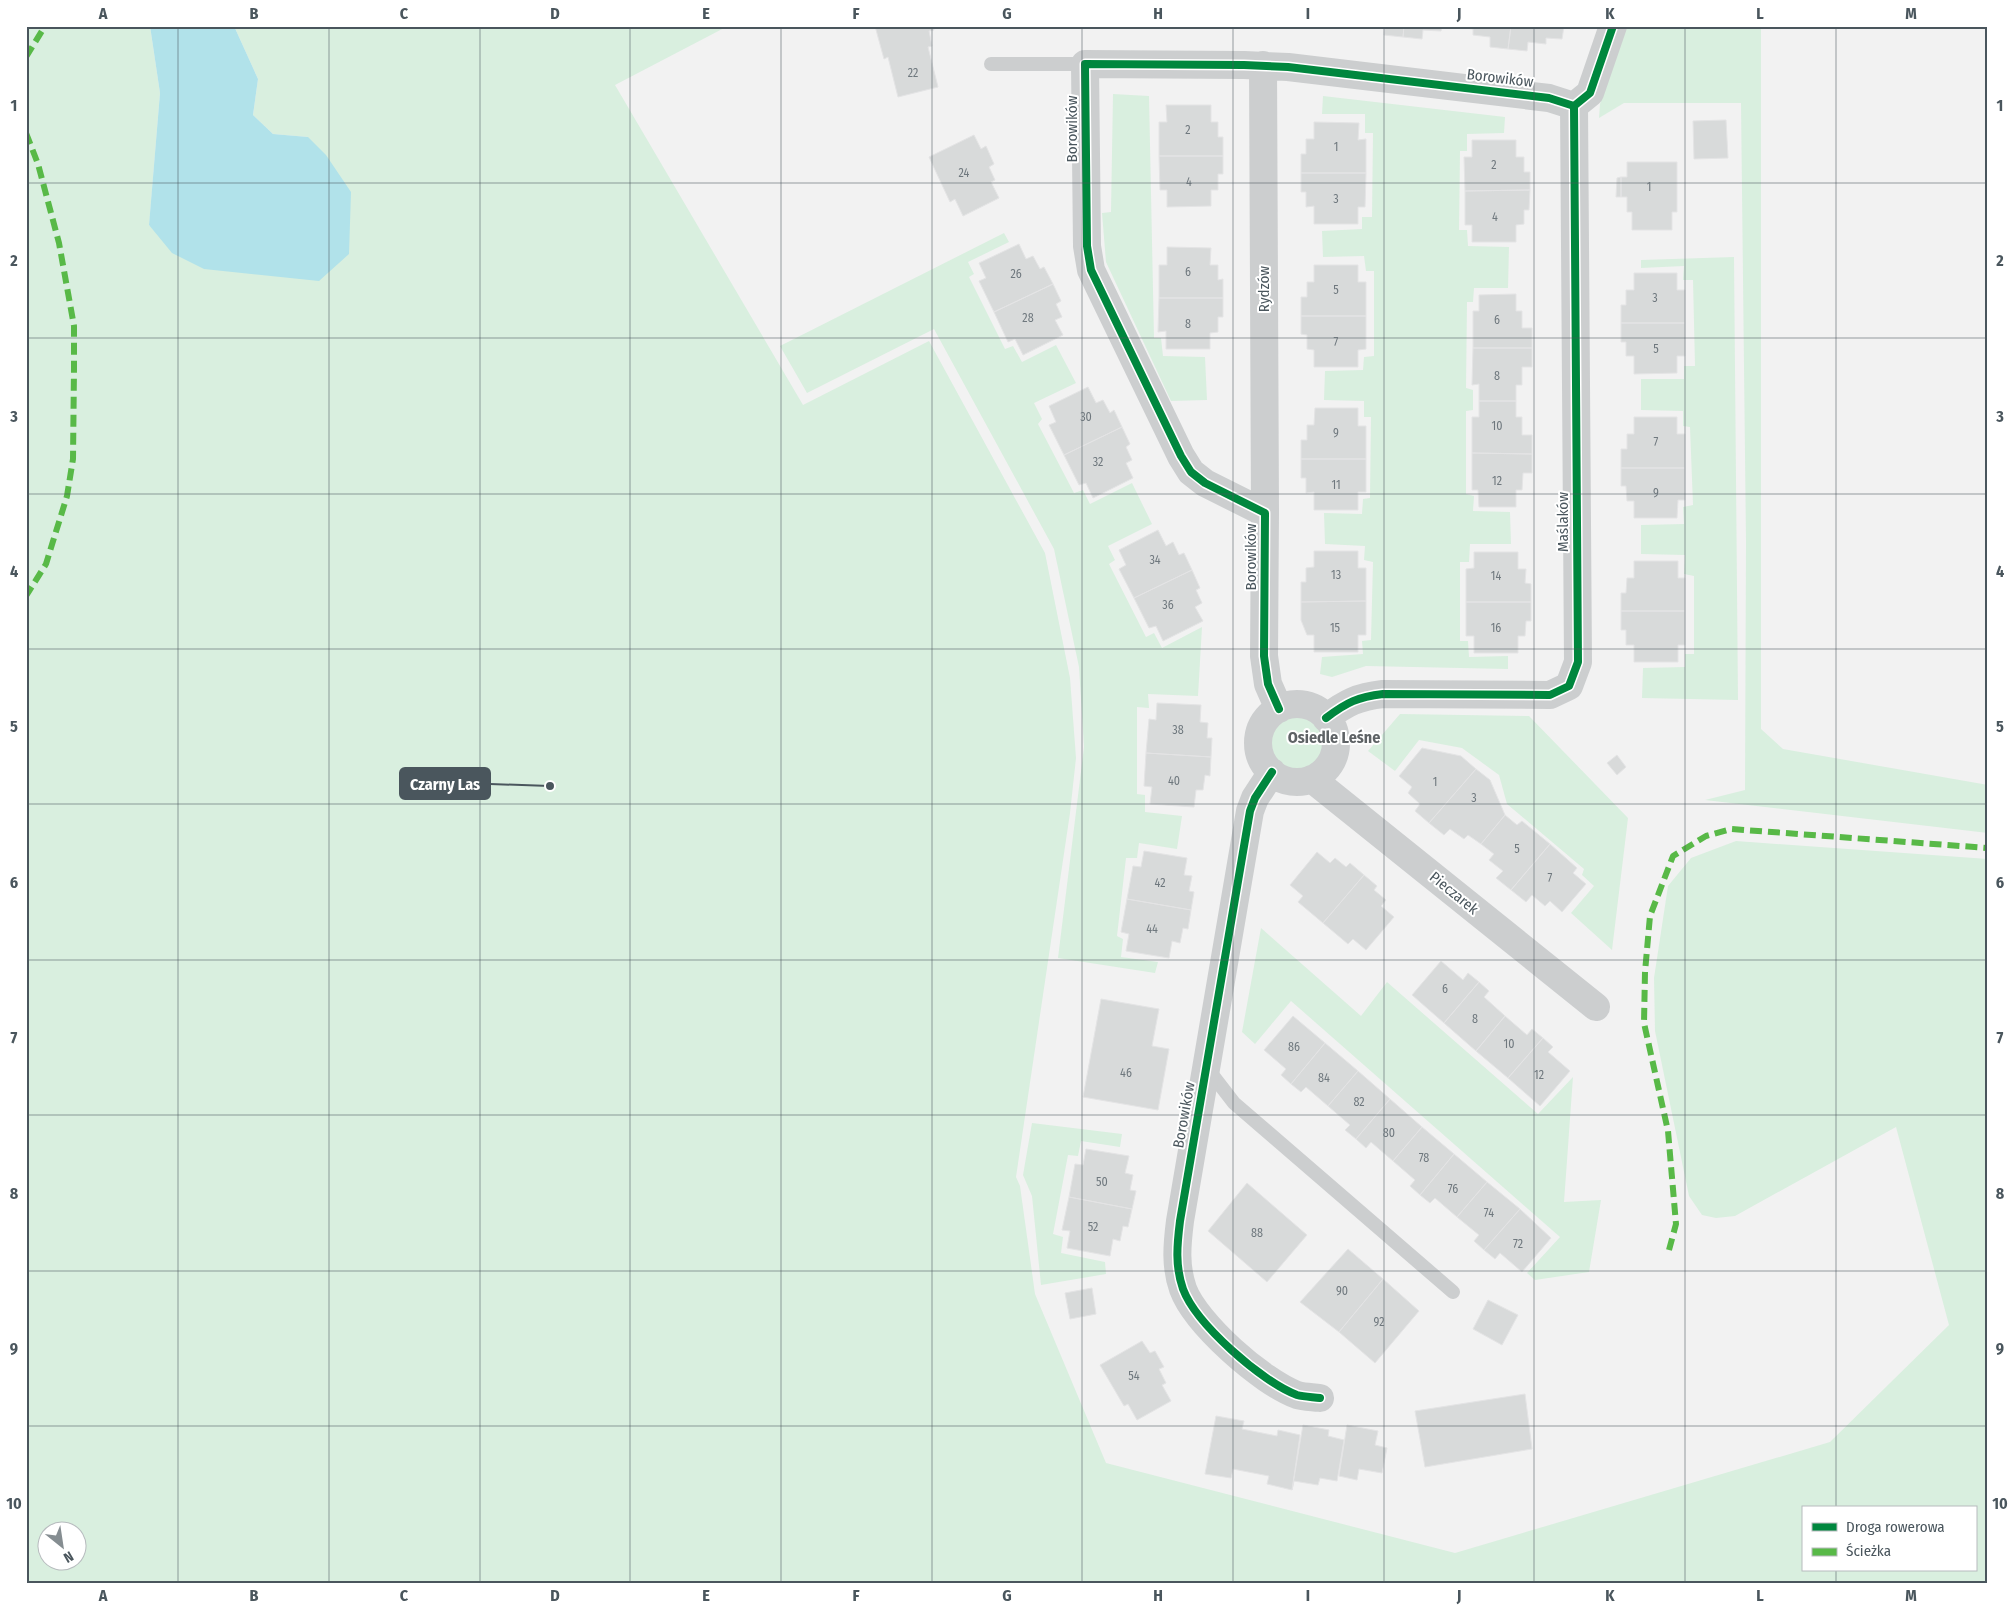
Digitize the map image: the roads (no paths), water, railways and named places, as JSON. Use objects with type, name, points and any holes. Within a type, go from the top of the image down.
[{"type":"street","points":[[1574,106],[1590,93],[1613,26]]},
{"type":"street","name":"Borowików","points":[[1279,709],[1268,684],[1264,656],[1265,514],[1205,483],[1191,472],[1177,448],[1091,270],[1086,246],[1085,64],[1263,65],[1288,67],[1549,98],[1574,106]]},
{"type":"street","name":"Rydzów","points":[[1263,65],[1265,514]]},
{"type":"street","name":"Maślaków","points":[[1326,718],[1351,700],[1363,696],[1383,694],[1550,695],[1569,686],[1578,662],[1574,106]]},
{"type":"street","points":[[1296,704],[1311,706],[1326,718],[1332,727],[1336,742],[1333,757],[1325,770],[1312,779],[1297,782],[1282,779],[1272,772],[1261,758],[1258,743],[1260,728],[1268,715],[1279,709],[1296,704]]},
{"type":"street","name":"Borowików","points":[[1272,772],[1255,798],[1250,812],[1180,1221],[1176,1258],[1183,1290],[1192,1306],[1226,1344],[1261,1374],[1298,1396],[1320,1398]]},
{"type":"street","name":"Pieczarek","points":[[1312,779],[1596,1007]]},
{"type":"lane","name":"Borowików","points":[[991,64],[1085,64]]},
{"type":"lane","points":[[1206,1068],[1234,1103],[1453,1292]]},
{"type":"water","points":[[150,26],[234,26],[258,79],[253,115],[273,134],[308,137],[326,155],[351,192],[349,254],[319,281],[204,269],[172,253],[149,225],[160,93]]},
{"type":"place","name":"Czarny Las","points":[[550,786]]},
{"type":"district","name":"Osiedle Leśne","points":[[1334,737]]}]
